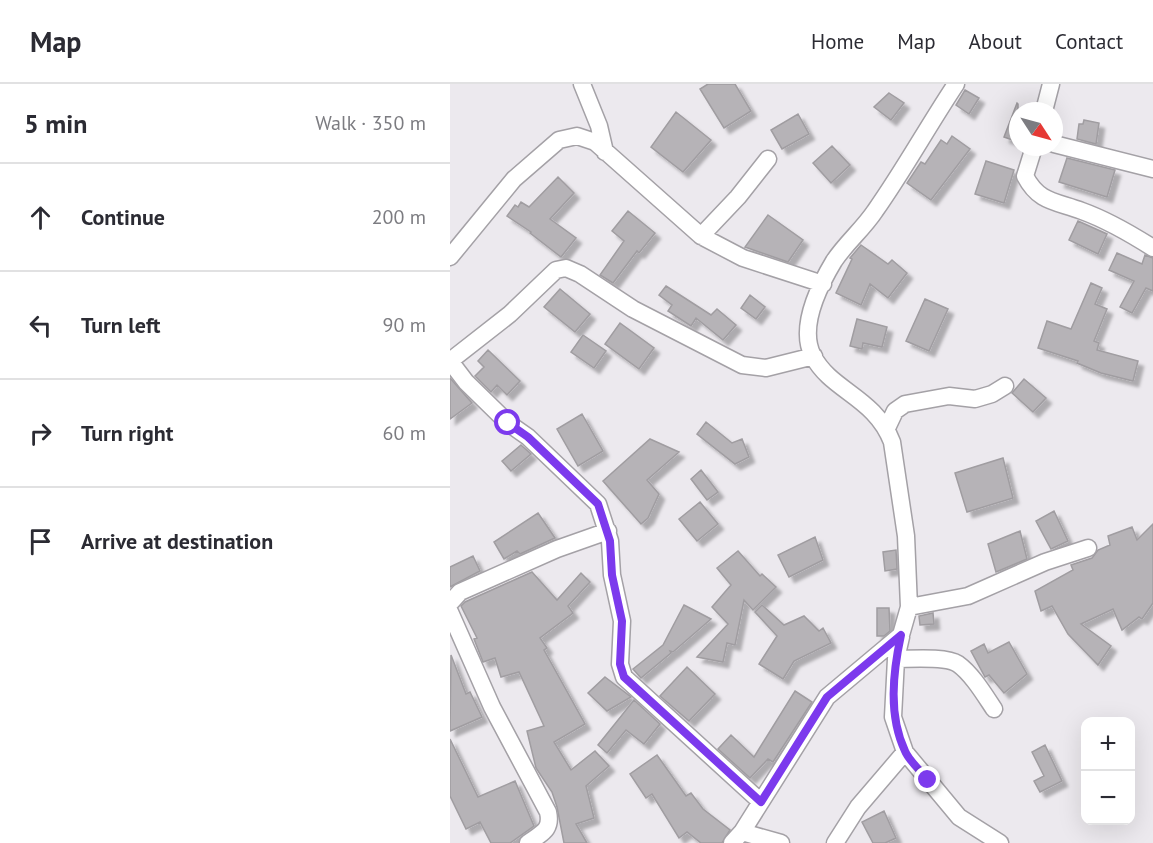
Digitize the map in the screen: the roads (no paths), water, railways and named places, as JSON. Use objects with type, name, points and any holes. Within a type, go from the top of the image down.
[{"type":"street","points":[[582,84],[599,126],[605,152]]},
{"type":"street","points":[[956,84],[874,212],[835,260],[809,321],[809,341],[814,356],[834,380],[865,402],[887,428],[893,449],[903,507],[909,607],[896,659],[893,717],[905,752],[959,817],[1000,843]]},
{"type":"street","points":[[1046,102],[1051,84]]},
{"type":"street","points":[[450,257],[514,179],[559,140],[577,136],[586,138],[605,152],[701,236],[742,258],[823,284]]},
{"type":"street","points":[[1063,146],[1153,169]]},
{"type":"street","points":[[1031,156],[1025,176],[1032,189],[1055,204],[1082,210],[1153,248]]},
{"type":"street","points":[[701,236],[738,197],[768,159]]},
{"type":"street","points":[[761,802],[624,677],[620,664],[622,621],[608,531],[598,504],[528,437],[508,423],[466,382],[450,361],[510,314],[556,270],[566,268],[580,274],[633,309],[742,365],[766,368],[814,356]]},
{"type":"street","points":[[887,428],[895,411],[905,404],[949,396],[975,399],[992,394],[1005,386]]},
{"type":"street","points":[[450,603],[460,592],[557,549],[608,531]]},
{"type":"street","points":[[909,607],[968,596],[1045,562],[1088,548]]},
{"type":"street","points":[[450,612],[492,707],[548,812],[550,821],[547,830],[528,843]]},
{"type":"street","points":[[781,843],[737,838],[827,697],[901,635]]},
{"type":"street","points":[[896,659],[947,660],[958,664],[981,689],[994,709]]},
{"type":"street","points":[[835,843],[858,807],[905,752]]}]
